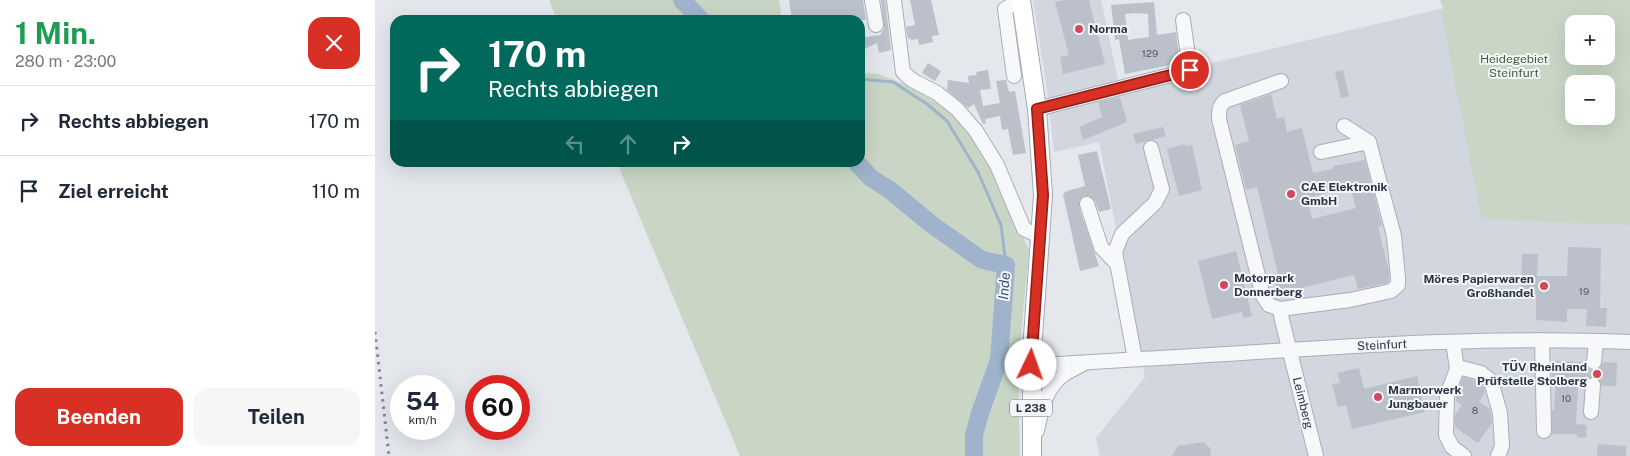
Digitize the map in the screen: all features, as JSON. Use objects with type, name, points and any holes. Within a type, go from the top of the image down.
[{"type":"main road","name":"L 238","points":[[1021,0],[1037,109],[1043,195],[1031,365],[1032,454]]},
{"type":"street","points":[[871,0],[876,25]]},
{"type":"street","points":[[894,0],[903,72],[912,80],[937,94],[957,109],[976,131],[997,165],[1024,228],[1041,237]]},
{"type":"street","points":[[1015,76],[1005,9],[1021,0]]},
{"type":"street","points":[[1037,109],[1190,70],[1183,20]]},
{"type":"street","points":[[1281,81],[1225,101],[1221,104],[1219,110],[1219,119],[1263,296],[1269,305],[1280,309],[1350,300],[1391,291],[1398,285],[1394,236],[1369,142],[1344,126]]},
{"type":"street","points":[[1321,152],[1369,142]]},
{"type":"street","points":[[1135,359],[1115,252],[1122,234],[1155,203],[1162,189],[1151,148]]},
{"type":"street","points":[[1087,204],[1101,247],[1117,264]]},
{"type":"street","name":"Leimberg","points":[[1280,309],[1316,456]]},
{"type":"street","points":[[1542,340],[1544,431]]},
{"type":"street","name":"Steinfurt","points":[[1031,365],[1290,349],[1453,342],[1542,340],[1630,342]]},
{"type":"street","points":[[1594,362],[1596,341]]},
{"type":"street","points":[[1453,342],[1457,370],[1447,395],[1446,435],[1453,452],[1464,456]]},
{"type":"street","points":[[1032,454],[1043,408],[1052,386],[1061,376],[1084,363]]},
{"type":"street","points":[[1457,370],[1462,368],[1481,373],[1491,381],[1500,413],[1502,446],[1498,456]]},
{"type":"street","points":[[1591,412],[1593,385]]},
{"type":"shaded area","points":[[1033,0],[1101,0],[1119,85],[1444,8],[1481,212],[1630,220],[1630,456],[1100,456],[1096,438],[1145,377],[1099,142],[1054,152],[1047,89]]},
{"type":"green space","points":[[549,0],[779,0],[781,15],[555,15]]},
{"type":"green space","name":"Heidegebiet Steinfurt","points":[[1440,0],[1630,0],[1630,225],[1482,219],[1441,12],[1444,10]]},
{"type":"green space","points":[[865,73],[879,74],[909,86],[953,113],[971,134],[992,169],[1029,250],[1018,365],[1020,456],[740,456],[619,167],[865,167]]},
{"type":"building","points":[[789,0],[863,0],[866,20],[865,15],[791,15]]},
{"type":"building","points":[[881,0],[885,0],[891,50],[879,53],[877,43],[865,49],[865,37],[880,35],[884,29]]},
{"type":"building","points":[[910,0],[931,0],[939,35],[932,36],[933,42],[919,45],[918,39],[908,39],[906,27],[915,25]]},
{"type":"building","name":"Norma","points":[[1089,0],[1105,64],[1063,74],[1060,57],[1069,55],[1055,2]]},
{"type":"building","points":[[1154,2],[1157,35],[1176,32],[1180,63],[1125,74],[1119,39],[1115,40],[1111,5]],"holes":[[[1125,14],[1148,14],[1149,37],[1128,40]]]},
{"type":"building","points":[[928,63],[941,71],[935,81],[922,73]]},
{"type":"building","points":[[988,70],[991,89],[980,90],[983,106],[1000,103],[996,81],[1006,80],[1009,92],[1015,91],[1026,153],[1013,155],[1008,129],[1002,130],[1000,116],[985,119],[986,123],[983,124],[974,104],[968,108],[947,90],[948,80],[969,83],[968,76],[977,75],[976,72]]},
{"type":"building","points":[[1343,70],[1349,96],[1341,98],[1335,72]]},
{"type":"building","name":"CAE Elektronik GmbH","points":[[1271,94],[1277,119],[1284,117],[1287,132],[1302,128],[1313,173],[1332,169],[1334,166],[1365,160],[1382,226],[1378,227],[1389,271],[1389,281],[1387,283],[1358,289],[1354,275],[1278,294],[1273,275],[1278,274],[1257,187],[1246,190],[1235,145],[1249,141],[1240,105]],"holes":[[[1350,187],[1356,208],[1312,219],[1307,198]]]},
{"type":"building","points":[[1120,97],[1127,122],[1083,140],[1079,127],[1102,117],[1098,102]]},
{"type":"building","points":[[1163,127],[1166,136],[1136,144],[1133,134]]},
{"type":"building","points":[[1185,144],[1185,146],[1192,145],[1202,190],[1179,196],[1167,149]]},
{"type":"building","points":[[1097,151],[1111,209],[1099,212],[1095,201],[1089,196],[1084,196],[1079,202],[1099,266],[1080,271],[1063,194],[1085,186],[1078,155]]},
{"type":"building","points":[[1568,247],[1601,248],[1600,308],[1607,308],[1606,327],[1586,326],[1587,309],[1567,309],[1567,322],[1536,320],[1536,295],[1521,295],[1522,254],[1538,254],[1537,276],[1567,276]]},
{"type":"building","name":"Motorpark Donnerberg","points":[[1236,251],[1252,316],[1243,318],[1242,312],[1212,319],[1198,261]]},
{"type":"building","points":[[1551,361],[1585,362],[1589,369],[1594,371],[1601,367],[1603,362],[1617,363],[1616,386],[1602,386],[1598,378],[1593,376],[1586,380],[1584,385],[1578,385],[1576,424],[1587,425],[1586,438],[1577,437],[1577,434],[1552,434],[1552,410],[1554,410],[1556,380],[1552,380]]},
{"type":"building","name":"Marmorwerk Jungbauer","points":[[1359,368],[1364,389],[1417,376],[1425,412],[1352,429],[1346,405],[1338,407],[1332,384],[1340,383],[1337,373]]},
{"type":"building","points":[[1463,377],[1474,380],[1484,387],[1485,393],[1479,402],[1490,409],[1492,423],[1478,443],[1455,427],[1455,415],[1462,405],[1456,401],[1456,397]]},
{"type":"building","points":[[1203,442],[1210,448],[1211,456],[1172,456],[1178,446]]},
{"type":"building","points":[[1598,444],[1626,446],[1626,456],[1597,456]]},
{"type":"waterway","name":"Inde","points":[[682,0],[696,15]]},
{"type":"waterway","points":[[865,79],[893,82],[927,104],[947,121],[978,172],[1001,225],[1006,265]]},
{"type":"waterway","name":"Inde","points":[[861,167],[871,178],[890,190],[931,224],[982,260],[1006,265],[999,360],[974,435],[974,456]]},
{"type":"tunnel","points":[[1593,385],[1594,362]]},
{"type":"railway","points":[[375,332],[389,456]]},
{"type":"place","name":"Norma","points":[[1079,29]]},
{"type":"place","name":"CAE Elektronik GmbH","points":[[1291,194]]},
{"type":"place","name":"Motorpark Donnerberg","points":[[1224,285]]},
{"type":"place","name":"Möres Papierwaren Großhandel","points":[[1544,286]]},
{"type":"place","name":"TÜV Rheinland Prüfstelle Stolberg","points":[[1597,374]]},
{"type":"place","name":"Marmorwerk Jungbauer","points":[[1378,397]]},
{"type":"route","points":[[1031,365],[1043,195],[1037,109],[1190,70]]}]
